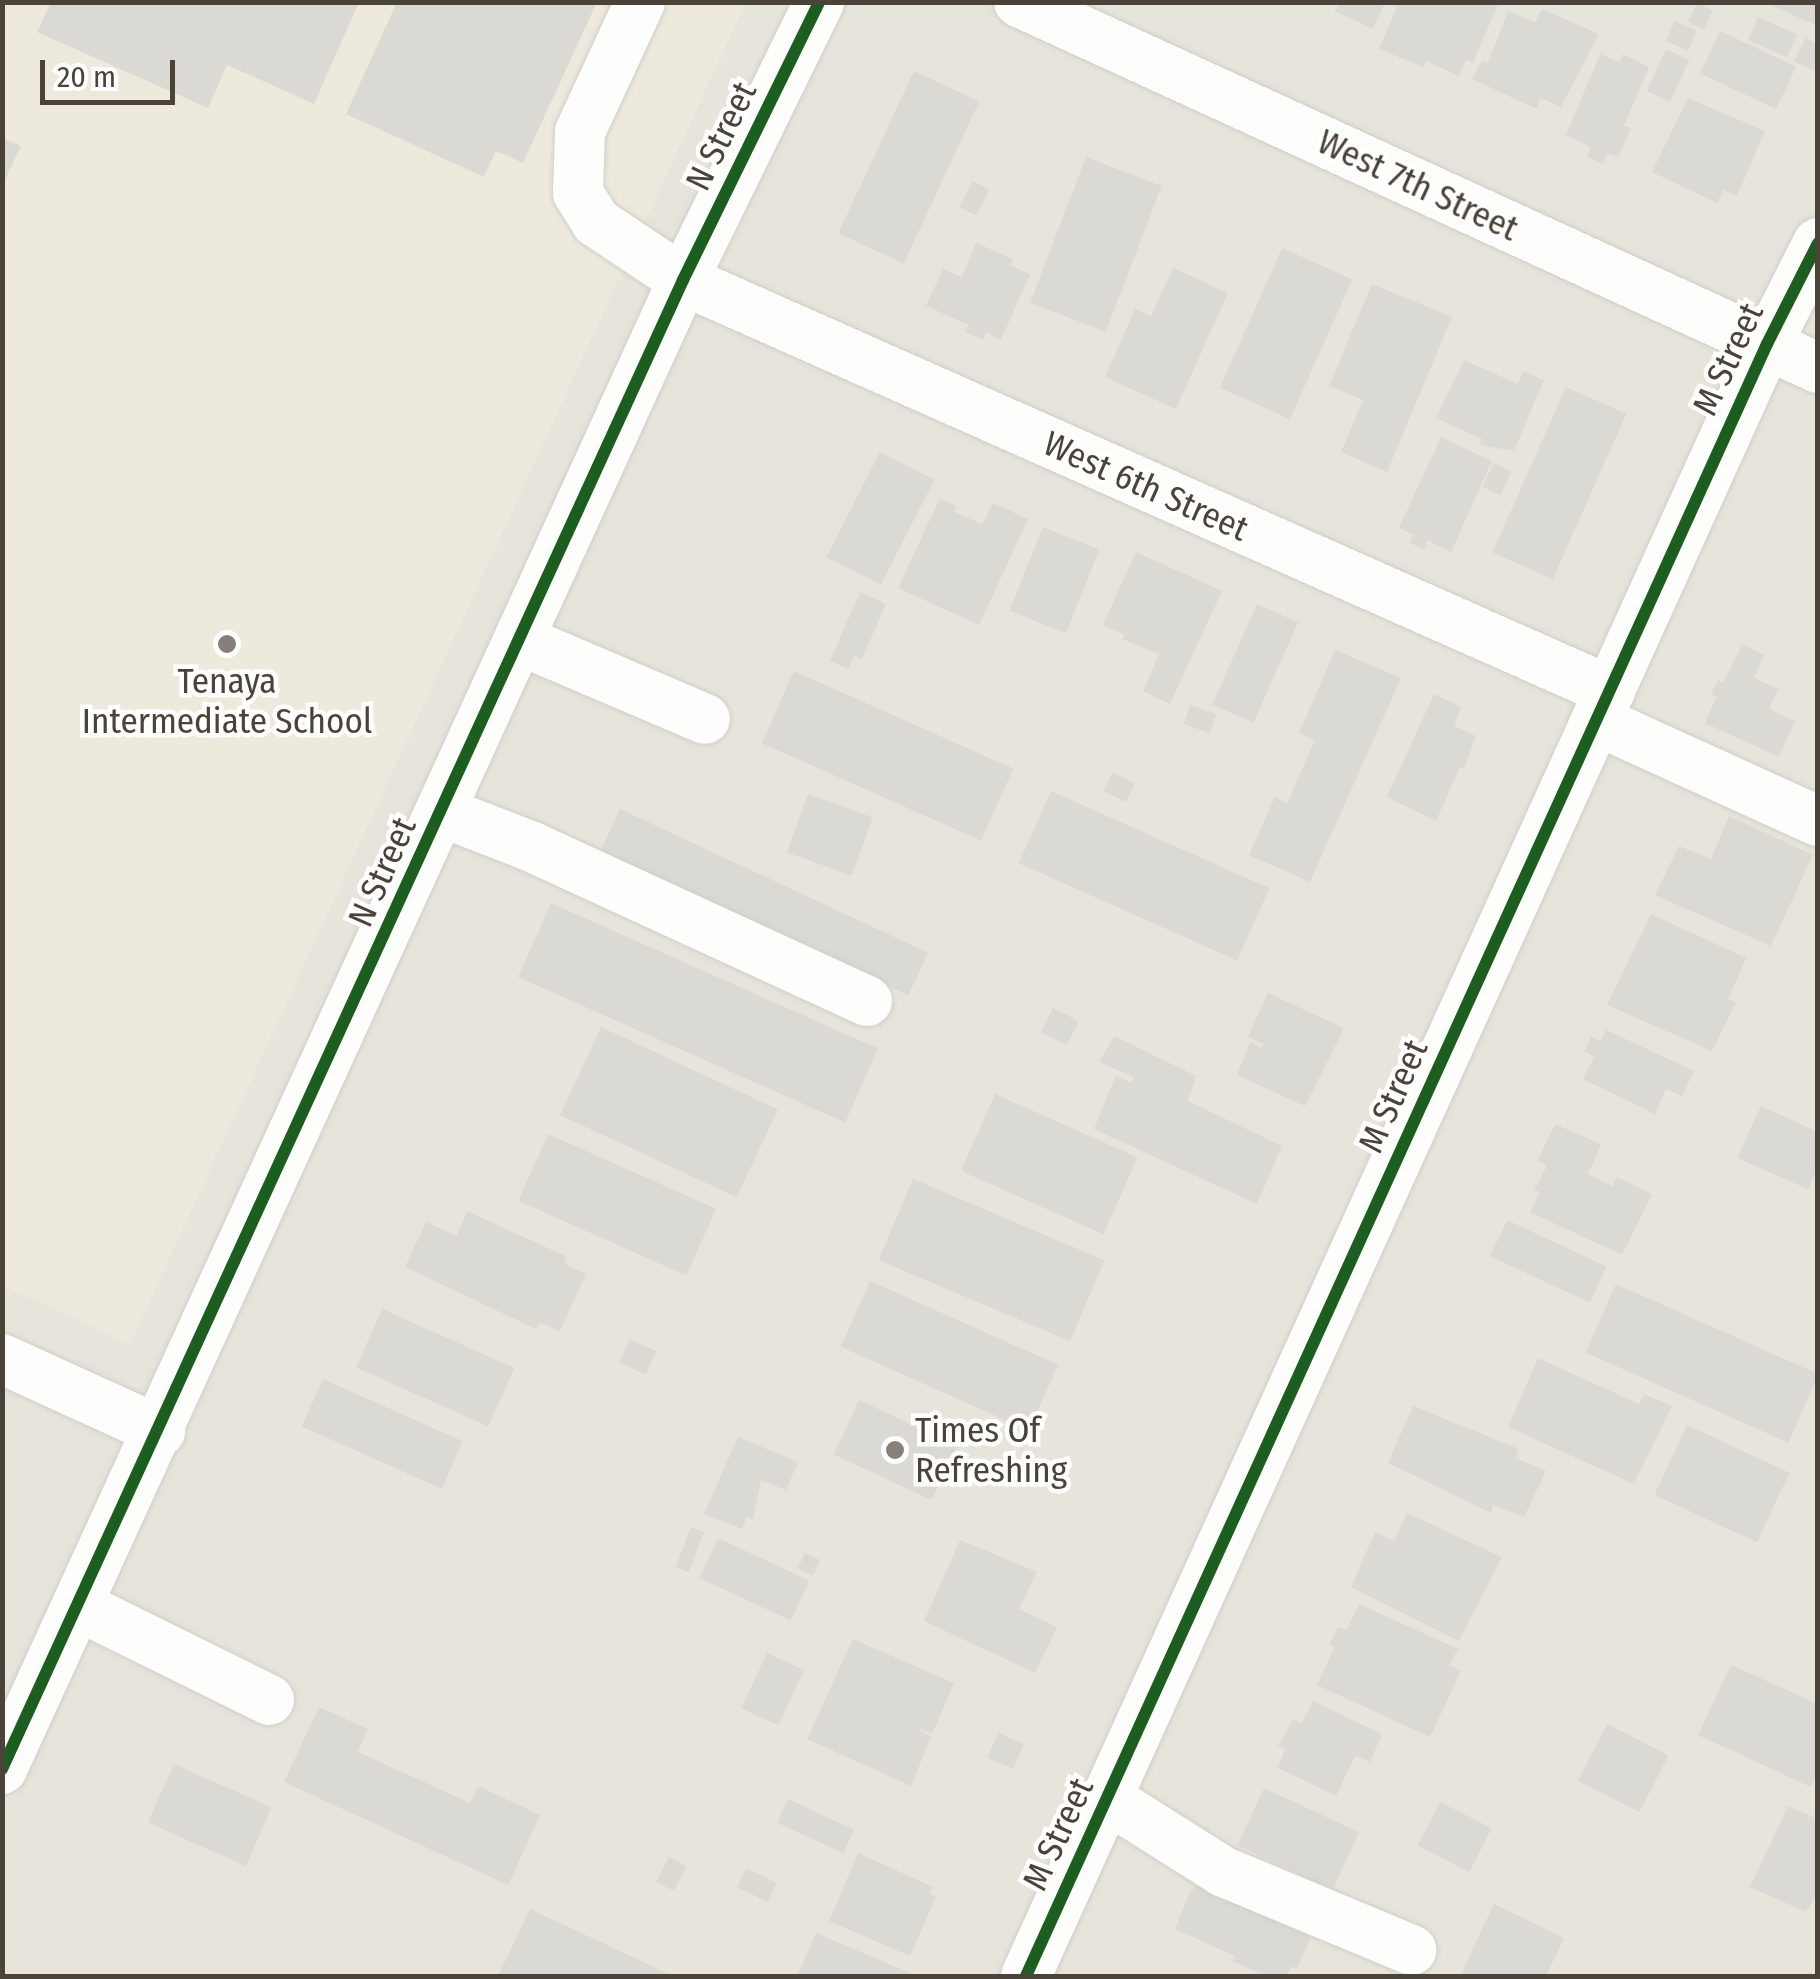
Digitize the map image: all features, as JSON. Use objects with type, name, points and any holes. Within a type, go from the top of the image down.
[{"type":"street","name":"West 6th Street","points":[[640,2],[580,132],[578,193],[596,222],[683,280],[1603,705],[1818,821]]},
{"type":"street","name":"N Street","points":[[2,1769],[160,1432],[683,280],[820,2]]},
{"type":"street","name":"West 7th Street","points":[[1019,2],[1818,368]]},
{"type":"street","name":"M Street","points":[[1026,1976],[1767,344],[1818,243]]},
{"type":"street","points":[[520,640],[705,719]]},
{"type":"street","points":[[442,812],[530,846],[868,1001]]},
{"type":"street","points":[[2,1358],[160,1432]]},
{"type":"street","points":[[79,1606],[269,1700]]},
{"type":"street","points":[[1108,1798],[1224,1872],[1411,1950]]},
{"type":"shaded area","name":"Tenaya Intermediate School","points":[[3,3],[745,3],[130,1344],[3,1285]]},
{"type":"shaded area","points":[[745,3],[1817,3],[1817,1976],[3,1976],[3,1285],[130,1343]]},
{"type":"building","points":[[51,2],[359,2],[314,104],[227,65],[208,108],[37,32]]},
{"type":"building","points":[[397,2],[597,2],[523,163],[496,151],[484,177],[346,114]]},
{"type":"building","points":[[1340,2],[1385,2],[1373,29],[1335,11]]},
{"type":"building","points":[[1399,2],[1499,2],[1473,63],[1466,60],[1459,76],[1426,61],[1423,67],[1379,49]]},
{"type":"building","points":[[1764,2],[1818,2],[1818,26]]},
{"type":"building","points":[[1697,3],[1712,10],[1704,29],[1688,22]]},
{"type":"building","points":[[1542,9],[1599,34],[1561,107],[1541,98],[1537,109],[1472,79],[1482,60],[1488,63],[1508,11],[1535,22]]},
{"type":"building","points":[[1758,17],[1797,34],[1787,57],[1748,40]]},
{"type":"building","points":[[1675,21],[1697,31],[1688,51],[1666,41]]},
{"type":"building","points":[[1720,31],[1796,66],[1776,109],[1700,74]]},
{"type":"building","points":[[1805,38],[1818,44],[1816,71],[1794,62]]},
{"type":"building","points":[[1666,49],[1690,60],[1670,102],[1647,91]]},
{"type":"building","points":[[1600,54],[1619,62],[1623,54],[1649,67],[1624,126],[1631,128],[1618,157],[1608,154],[1603,164],[1587,156],[1591,147],[1566,135]]},
{"type":"building","points":[[914,71],[979,101],[904,264],[838,233]]},
{"type":"building","points":[[1688,98],[1765,131],[1737,196],[1723,190],[1717,203],[1652,172]]},
{"type":"building","points":[[2,138],[21,146],[2,186]]},
{"type":"building","points":[[1086,157],[1162,186],[1106,332],[1030,303]]},
{"type":"building","points":[[973,181],[990,190],[976,216],[959,207]]},
{"type":"building","points":[[976,243],[1013,259],[1010,265],[1030,274],[1001,340],[986,332],[983,340],[965,332],[969,325],[926,306],[943,269],[962,277]]},
{"type":"building","points":[[1282,248],[1352,279],[1290,419],[1220,388]]},
{"type":"building","points":[[1173,268],[1228,293],[1176,409],[1105,377],[1135,309],[1151,316]]},
{"type":"building","points":[[1372,284],[1452,317],[1387,472],[1341,452],[1363,400],[1329,386]]},
{"type":"building","points":[[1464,360],[1518,384],[1523,371],[1544,380],[1514,451],[1479,445],[1482,439],[1436,418]]},
{"type":"building","points":[[1566,387],[1626,414],[1553,579],[1492,552]]},
{"type":"building","points":[[1441,437],[1492,461],[1451,552],[1427,540],[1424,549],[1410,543],[1413,535],[1399,528]]},
{"type":"building","points":[[880,452],[934,480],[881,585],[826,557]]},
{"type":"building","points":[[1494,463],[1512,472],[1500,495],[1482,486]]},
{"type":"building","points":[[940,498],[957,506],[954,512],[982,524],[993,503],[1028,519],[979,625],[898,588]]},
{"type":"building","points":[[1043,527],[1100,550],[1066,633],[1009,610]]},
{"type":"building","points":[[1136,552],[1222,591],[1170,704],[1143,691],[1159,654],[1122,639],[1125,635],[1103,625]]},
{"type":"building","points":[[860,592],[886,604],[862,659],[854,655],[848,669],[830,661]]},
{"type":"building","points":[[1257,604],[1298,622],[1253,723],[1212,704]]},
{"type":"building","points":[[1742,644],[1764,655],[1754,678],[1778,689],[1769,709],[1795,721],[1779,757],[1705,723],[1717,696],[1711,695],[1718,680],[1723,683]]},
{"type":"building","points":[[1335,650],[1401,678],[1310,882],[1249,855],[1275,797],[1287,803],[1315,740],[1299,733]]},
{"type":"building","points":[[794,671],[1013,769],[981,841],[762,743]]},
{"type":"building","points":[[1434,694],[1461,707],[1454,726],[1476,736],[1464,769],[1460,767],[1436,821],[1387,797]]},
{"type":"building","points":[[1190,705],[1216,714],[1210,733],[1183,724]]},
{"type":"building","points":[[1113,772],[1135,783],[1126,802],[1103,791]]},
{"type":"building","points":[[1051,791],[1269,888],[1237,960],[1019,863]]},
{"type":"building","points":[[808,794],[873,818],[852,876],[787,852]]},
{"type":"building","points":[[620,809],[928,953],[908,995],[600,852]]},
{"type":"building","points":[[1729,816],[1813,855],[1771,946],[1655,895],[1679,846],[1711,859]]},
{"type":"building","points":[[551,903],[878,1049],[845,1123],[518,977]]},
{"type":"building","points":[[1651,914],[1746,958],[1728,999],[1736,1002],[1712,1051],[1607,1005]]},
{"type":"building","points":[[1268,993],[1344,1028],[1305,1106],[1237,1075],[1250,1042],[1261,1048],[1264,1044],[1248,1037]]},
{"type":"building","points":[[1053,1008],[1079,1021],[1067,1045],[1041,1032]]},
{"type":"building","points":[[601,1027],[778,1109],[737,1197],[560,1115]]},
{"type":"building","points":[[1606,1030],[1694,1071],[1682,1096],[1666,1089],[1655,1114],[1583,1079],[1594,1057],[1584,1051],[1591,1037],[1600,1041]]},
{"type":"building","points":[[1114,1036],[1196,1076],[1188,1101],[1282,1146],[1257,1204],[1094,1129],[1116,1075],[1131,1083],[1134,1077],[1099,1062]]},
{"type":"building","points":[[995,1094],[1138,1157],[1103,1234],[961,1171]]},
{"type":"building","points":[[1761,1106],[1818,1132],[1818,1167],[1808,1189],[1737,1158]]},
{"type":"building","points":[[1555,1124],[1601,1144],[1588,1174],[1613,1186],[1617,1177],[1652,1194],[1622,1255],[1530,1212],[1540,1192],[1534,1190],[1547,1166],[1537,1161]]},
{"type":"building","points":[[548,1134],[716,1209],[686,1276],[518,1201]]},
{"type":"building","points":[[913,1179],[1104,1260],[1070,1341],[879,1260]]},
{"type":"building","points":[[467,1211],[567,1257],[565,1264],[586,1274],[560,1331],[539,1322],[536,1329],[405,1267],[426,1222],[457,1236]]},
{"type":"building","points":[[1507,1220],[1607,1266],[1590,1303],[1490,1256]]},
{"type":"building","points":[[870,1281],[1058,1365],[1029,1431],[841,1347]]},
{"type":"building","points":[[1616,1284],[1818,1374],[1788,1443],[1585,1353]]},
{"type":"building","points":[[382,1309],[514,1368],[488,1426],[356,1367]]},
{"type":"building","points":[[630,1339],[656,1351],[645,1375],[619,1363]]},
{"type":"building","points":[[1538,1358],[1639,1404],[1644,1394],[1672,1406],[1634,1484],[1508,1427]]},
{"type":"building","points":[[323,1379],[463,1441],[442,1489],[302,1427]]},
{"type":"building","name":"Times Of Refreshing","points":[[859,1400],[957,1446],[932,1500],[834,1454]]},
{"type":"building","points":[[1413,1406],[1519,1449],[1516,1458],[1546,1471],[1524,1517],[1493,1505],[1491,1513],[1388,1463]]},
{"type":"building","points":[[1687,1425],[1789,1473],[1757,1543],[1654,1495]]},
{"type":"building","points":[[738,1437],[798,1462],[786,1490],[761,1480],[753,1520],[747,1517],[742,1529],[704,1514]]},
{"type":"building","points":[[1407,1513],[1502,1557],[1459,1641],[1351,1587],[1375,1532],[1394,1541]]},
{"type":"building","points":[[691,1527],[704,1532],[689,1572],[676,1567]]},
{"type":"building","points":[[718,1538],[810,1581],[791,1621],[699,1578]]},
{"type":"building","points":[[960,1540],[1037,1572],[1019,1609],[1057,1627],[1035,1673],[924,1621]]},
{"type":"building","points":[[805,1553],[820,1560],[813,1576],[798,1568]]},
{"type":"building","points":[[1359,1604],[1458,1649],[1449,1665],[1461,1671],[1430,1737],[1317,1685],[1335,1647],[1329,1645],[1338,1627],[1347,1630]]},
{"type":"building","points":[[853,1639],[954,1683],[932,1734],[913,1725],[931,1737],[911,1786],[807,1739]]},
{"type":"building","points":[[767,1653],[804,1670],[778,1726],[741,1708]]},
{"type":"building","points":[[1731,1665],[1818,1704],[1818,1773],[1811,1787],[1698,1735]]},
{"type":"building","points":[[1313,1701],[1382,1734],[1370,1762],[1355,1756],[1336,1796],[1278,1768],[1285,1749],[1278,1746],[1293,1719],[1301,1724]]},
{"type":"building","points":[[319,1707],[368,1729],[358,1752],[470,1803],[478,1786],[540,1815],[508,1885],[284,1782]]},
{"type":"building","points":[[1607,1724],[1668,1755],[1639,1812],[1578,1781]]},
{"type":"building","points":[[998,1733],[1024,1744],[1013,1769],[987,1758]]},
{"type":"building","points":[[174,1764],[272,1808],[246,1866],[148,1822]]},
{"type":"building","points":[[1264,1788],[1359,1832],[1333,1889],[1237,1845]]},
{"type":"building","points":[[788,1799],[854,1830],[843,1853],[777,1823]]},
{"type":"building","points":[[1440,1802],[1492,1828],[1469,1872],[1418,1846]]},
{"type":"building","points":[[1788,1806],[1818,1819],[1818,1893],[1806,1912],[1750,1887]]},
{"type":"building","points":[[858,1853],[933,1887],[929,1894],[936,1897],[910,1956],[829,1921]]},
{"type":"building","points":[[669,1857],[687,1866],[674,1891],[656,1882]]},
{"type":"building","points":[[746,1868],[777,1883],[767,1902],[737,1887]]},
{"type":"building","points":[[1202,1878],[1291,1920],[1288,1927],[1311,1937],[1297,1968],[1291,1967],[1287,1976],[1265,1976],[1232,1961],[1235,1956],[1175,1929],[1189,1894]]},
{"type":"building","points":[[1494,1904],[1564,1938],[1546,1976],[1460,1976]]},
{"type":"building","points":[[530,1909],[673,1976],[498,1976]]},
{"type":"building","points":[[816,1933],[917,1976],[797,1976]]},
{"type":"cycle path","points":[[2,1769],[683,280],[819,2]]},
{"type":"cycle path","points":[[1026,1976],[1767,344],[1818,243]]},
{"type":"place","name":"Tenaya Intermediate School","points":[[227,644]]},
{"type":"place","name":"Times Of Refreshing","points":[[895,1450]]}]
